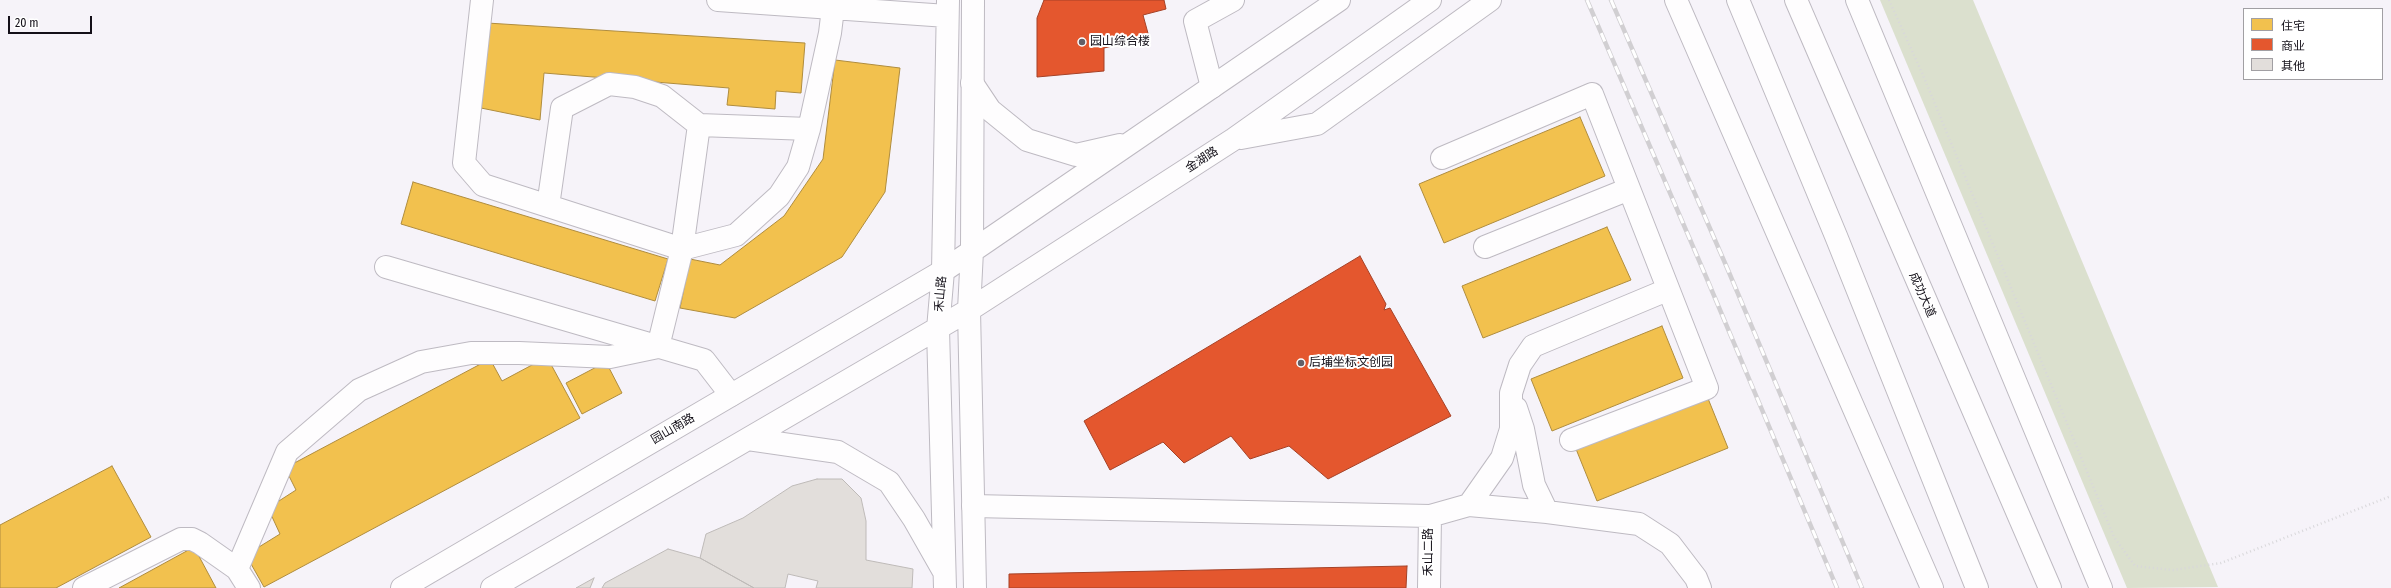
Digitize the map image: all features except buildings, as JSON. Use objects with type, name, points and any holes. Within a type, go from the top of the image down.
[{"type":"main road","points":[[482,0],[464,163],[483,185],[682,249],[736,235],[779,196],[798,167],[809,129],[833,4]]},
{"type":"main road","points":[[718,0],[948,8]]},
{"type":"main road","points":[[972,0],[972,251],[969,310],[975,588]]},
{"type":"main road","points":[[1212,87],[1195,21],[1233,0]]},
{"type":"main road","points":[[1313,18],[1332,0]]},
{"type":"main road","points":[[943,271],[1339,0]]},
{"type":"main road","name":"金湖路","points":[[969,310],[1234,139],[1430,0]]},
{"type":"main road","points":[[1234,139],[1318,124],[1490,0]]},
{"type":"main road","points":[[1676,0],[1932,588]]},
{"type":"main road","points":[[1738,0],[1836,236],[1977,588]]},
{"type":"main road","name":"成功大道","points":[[1796,0],[1903,251],[2050,588]]},
{"type":"main road","points":[[1858,0],[2101,588]]},
{"type":"main road","name":"禾山路","points":[[945,580],[938,329],[943,271],[948,8]]},
{"type":"main road","points":[[972,83],[990,110],[1027,140],[1076,155],[1132,142]]},
{"type":"main road","points":[[548,206],[562,108],[609,84],[635,87],[662,96],[699,125],[809,129]]},
{"type":"main road","points":[[1442,158],[1592,94],[1667,290],[1707,388],[1571,440]]},
{"type":"main road","points":[[658,347],[682,249],[699,125]]},
{"type":"main road","points":[[1485,247],[1629,189]]},
{"type":"main road","points":[[386,267],[704,360],[732,395]]},
{"type":"main road","name":"园山南路","points":[[402,588],[943,271]]},
{"type":"main road","points":[[1469,505],[1502,458],[1511,429],[1511,393],[1520,365],[1533,346],[1667,290]]},
{"type":"main road","points":[[492,588],[969,310]]},
{"type":"main road","points":[[237,569],[287,452],[359,390],[421,362],[471,354],[519,353],[610,358],[658,347]]},
{"type":"main road","points":[[1511,393],[1523,429],[1534,485],[1547,512]]},
{"type":"main road","points":[[748,439],[838,452],[889,482],[914,519],[945,580]]},
{"type":"main road","points":[[973,506],[1430,516],[1469,505],[1547,512],[1639,524],[1670,544],[1696,578],[1700,588]]},
{"type":"main road","name":"禾山二路","points":[[1429,588],[1430,516]]},
{"type":"main road","points":[[84,588],[181,539],[192,539],[200,543],[237,569],[249,588]]},
{"type":"path","points":[[1889,0],[1923,75],[2114,536],[2135,566],[2173,570],[2220,563],[2391,496]]},
{"type":"green space","points":[[1880,0],[1973,0],[2218,587],[2127,588]]},
{"type":"railway","points":[[1587,0],[1707,279],[1837,588]]},
{"type":"railway","points":[[1611,0],[1728,270],[1862,588]]},
{"type":"place","name":"园山综合楼","points":[[1082,42]]},
{"type":"place","name":"后埔坐标文创园","points":[[1301,363]]}]
